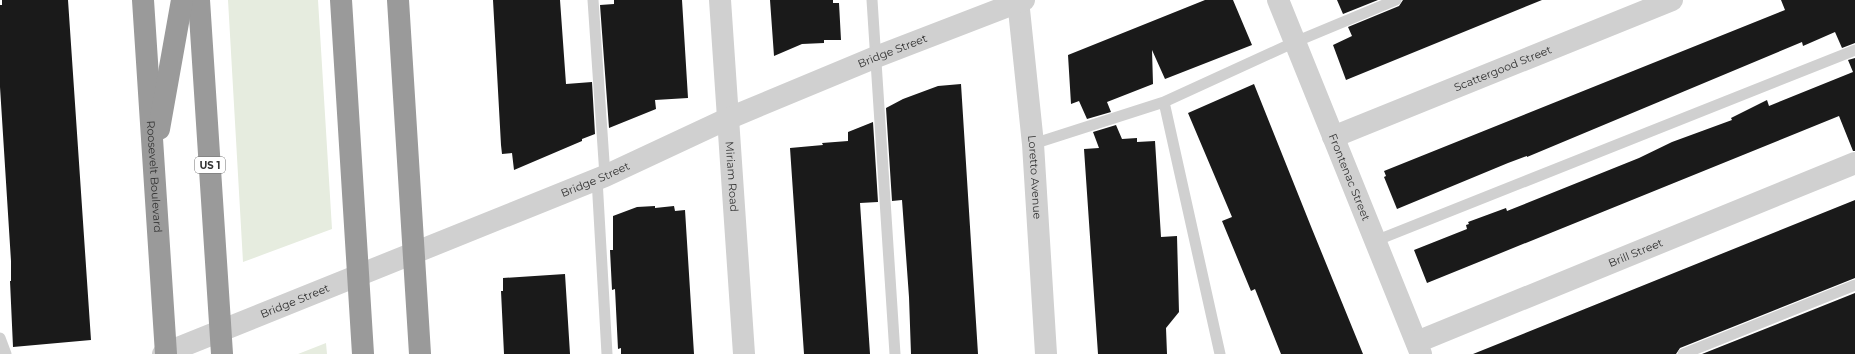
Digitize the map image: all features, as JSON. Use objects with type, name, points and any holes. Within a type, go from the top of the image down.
[{"type":"highway","name":"Roosevelt Boulevard","points":[[143,0],[165,354]]},
{"type":"highway","points":[[153,163],[182,0]]},
{"type":"highway","name":"US 1","points":[[199,0],[222,354]]},
{"type":"highway","points":[[341,0],[363,354]]},
{"type":"highway","points":[[398,0],[420,354]]},
{"type":"street","name":"Miriam Road","points":[[720,0],[744,354]]},
{"type":"street","name":"Frontenac Street","points":[[1278,0],[1419,348]]},
{"type":"street","name":"Scattergood Street","points":[[1333,137],[1672,0]]},
{"type":"street","name":"Bridge Street","points":[[165,354],[601,177],[727,119],[876,57],[1020,1]]},
{"type":"street","name":"Loretto Avenue","points":[[1020,1],[1033,144],[1046,354]]},
{"type":"street","name":"Brill Street","points":[[1419,348],[1855,163]]},
{"type":"lane","points":[[593,0],[607,354]]},
{"type":"lane","points":[[872,0],[895,354]]},
{"type":"lane","points":[[1033,144],[1164,102],[1295,42],[1396,0]]},
{"type":"lane","points":[[1375,241],[1855,50]]},
{"type":"lane","points":[[1164,102],[1220,354]]},
{"type":"lane","points":[[1683,354],[1855,285]]},
{"type":"lane","points":[[0,338],[6,354]]},
{"type":"shaded area","points":[[228,0],[318,0],[332,229],[243,262]]},
{"type":"shaded area","points":[[326,343],[327,354],[298,354]]},
{"type":"building","points":[[2,0],[68,0],[91,340],[13,347],[10,281],[11,261],[0,87],[0,5],[2,5]]},
{"type":"building","points":[[493,0],[560,0],[566,84],[592,82],[595,134],[514,170],[512,153],[502,154]]},
{"type":"building","points":[[614,0],[682,0],[688,98],[655,100],[656,109],[609,128],[600,5],[614,4]]},
{"type":"building","points":[[770,0],[833,0],[833,3],[839,3],[841,40],[824,40],[824,43],[802,44],[774,56]]},
{"type":"building","points":[[1205,0],[1233,0],[1252,45],[1165,79],[1152,50],[1153,84],[1107,102],[1111,112],[1087,119],[1079,101],[1071,104],[1068,55]]},
{"type":"building","points":[[1337,0],[1378,0],[1343,14]]},
{"type":"building","points":[[1403,0],[1542,0],[1346,80],[1333,45],[1352,36],[1348,27],[1399,6]]},
{"type":"building","points":[[1781,0],[1855,0],[1855,43],[1842,48],[1835,32],[1803,46],[1802,42],[1527,157],[1508,163],[1397,209],[1384,177],[1386,176],[1384,171],[1785,10]]},
{"type":"building","points":[[1855,58],[1855,151],[1853,151],[1839,116],[1427,283],[1414,250],[1467,229],[1466,225],[1469,224],[1468,222],[1506,208],[1507,211],[1639,158],[1672,142],[1732,120],[1731,118],[1767,100],[1769,106],[1853,72],[1848,60]]},
{"type":"building","points":[[961,84],[978,354],[911,354],[909,297],[902,200],[892,201],[886,108],[903,99],[938,86]]},
{"type":"building","points":[[1254,84],[1363,354],[1281,354],[1255,289],[1251,291],[1222,221],[1232,217],[1188,113]]},
{"type":"building","points":[[873,122],[878,202],[860,203],[870,354],[804,354],[790,148],[848,141],[848,132]]},
{"type":"building","points":[[1116,125],[1122,139],[1137,138],[1137,142],[1155,141],[1161,237],[1177,236],[1179,312],[1166,328],[1167,354],[1098,354],[1084,149],[1099,148],[1093,132]]},
{"type":"building","points":[[1855,200],[1855,278],[1680,348],[1676,354],[1473,354]]},
{"type":"building","points":[[655,206],[655,208],[674,206],[675,211],[685,210],[694,354],[621,354],[621,348],[618,349],[615,289],[612,290],[610,250],[613,250],[613,216],[637,207]]},
{"type":"building","points":[[565,274],[570,354],[504,354],[501,291],[503,291],[503,278]]},
{"type":"building","points":[[1855,293],[1855,354],[1702,354]]}]
